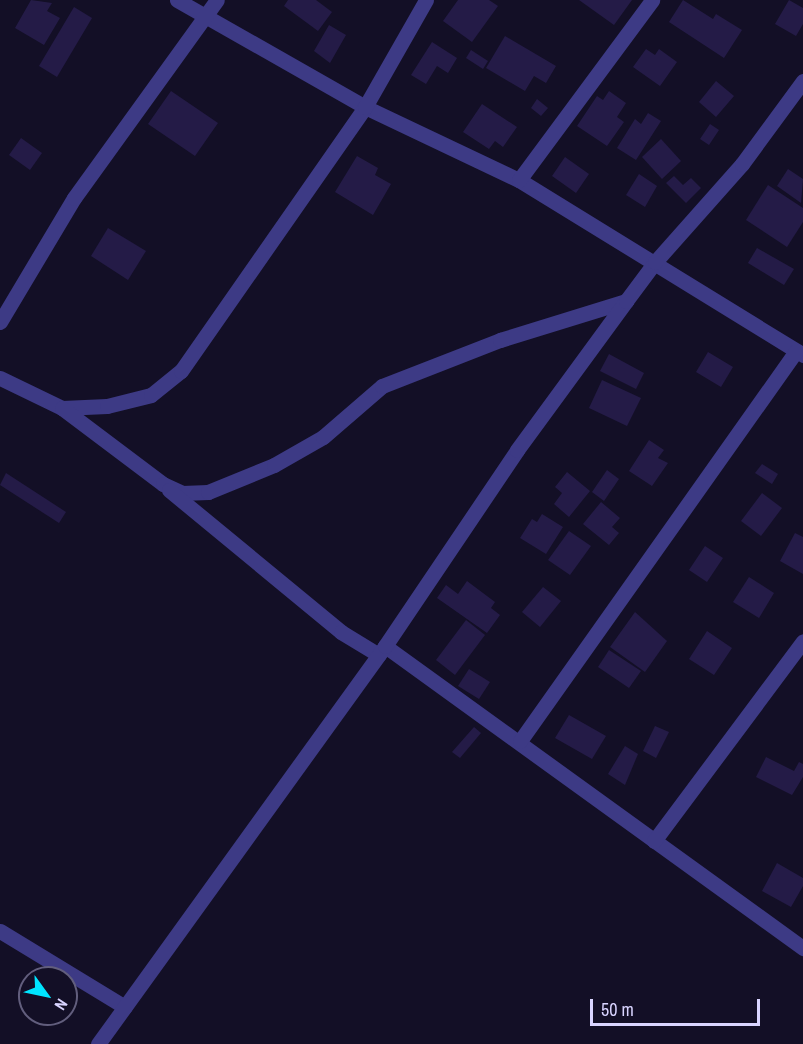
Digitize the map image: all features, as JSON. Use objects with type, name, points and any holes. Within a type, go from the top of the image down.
[{"type":"street","points":[[177,0],[365,107],[519,180],[800,353],[520,741]]},
{"type":"street","points":[[0,322],[74,198],[204,15],[218,0]]},
{"type":"street","points":[[62,408],[107,406],[151,395],[181,371],[365,107],[426,0]]},
{"type":"street","points":[[519,180],[652,0]]},
{"type":"street","points":[[98,1044],[382,650],[517,450],[626,301],[655,262],[742,164],[803,81]]},
{"type":"street","points":[[163,484],[182,493],[208,492],[234,483],[323,437],[382,386],[500,339],[626,301]]},
{"type":"street","points":[[0,378],[62,408],[163,484],[341,632],[382,650],[520,741],[803,948]]},
{"type":"street","points":[[654,841],[803,641]]},
{"type":"street","points":[[0,931],[125,1007]]},
{"type":"building","points":[[31,0],[52,3],[47,11],[60,18],[44,45],[15,28]]},
{"type":"building","points":[[288,0],[316,0],[332,12],[318,31],[284,6]]},
{"type":"building","points":[[458,0],[489,0],[498,6],[472,42],[443,21]]},
{"type":"building","points":[[579,0],[632,0],[614,25]]},
{"type":"building","points":[[683,0],[713,19],[716,14],[742,30],[724,58],[669,22]]},
{"type":"building","points":[[789,0],[803,8],[803,24],[796,36],[775,24]]},
{"type":"building","points":[[74,7],[92,18],[57,77],[39,66]]},
{"type":"building","points":[[329,25],[346,35],[330,63],[314,51]]},
{"type":"building","points":[[505,36],[556,66],[546,83],[534,76],[525,91],[486,68]]},
{"type":"building","points":[[432,42],[457,58],[448,73],[437,66],[426,84],[411,75]]},
{"type":"building","points":[[646,49],[655,55],[659,49],[677,62],[660,86],[633,67]]},
{"type":"building","points":[[471,50],[488,61],[483,69],[466,58]]},
{"type":"building","points":[[716,81],[734,96],[716,117],[699,102]]},
{"type":"building","points":[[171,91],[218,123],[195,156],[148,124]]},
{"type":"building","points":[[609,91],[626,103],[617,117],[624,122],[607,146],[577,126],[597,96],[603,100]]},
{"type":"building","points":[[537,99],[548,108],[541,116],[531,108]]},
{"type":"building","points":[[482,104],[517,127],[503,147],[495,141],[489,149],[463,132]]},
{"type":"building","points":[[648,113],[661,121],[636,160],[617,148],[635,119],[641,124]]},
{"type":"building","points":[[710,124],[719,130],[709,145],[700,139]]},
{"type":"building","points":[[21,138],[42,153],[30,170],[9,155]]},
{"type":"building","points":[[661,139],[681,161],[662,179],[642,157]]},
{"type":"building","points":[[357,156],[378,168],[375,175],[391,184],[373,215],[335,192]]},
{"type":"building","points":[[565,157],[589,174],[576,193],[552,176]]},
{"type":"building","points":[[788,169],[803,179],[801,203],[777,186]]},
{"type":"building","points":[[639,174],[657,186],[645,207],[626,195]]},
{"type":"building","points":[[674,176],[683,185],[691,178],[701,188],[686,203],[666,183]]},
{"type":"building","points":[[768,185],[803,208],[803,222],[787,247],[746,220]]},
{"type":"building","points":[[108,228],[146,251],[128,280],[91,256]]},
{"type":"building","points":[[757,248],[794,269],[784,285],[748,263]]},
{"type":"building","points":[[708,352],[733,367],[721,387],[696,372]]},
{"type":"building","points":[[609,354],[644,373],[636,389],[600,371]]},
{"type":"building","points":[[602,380],[641,398],[627,426],[589,408]]},
{"type":"building","points":[[649,440],[664,450],[658,458],[668,463],[652,486],[629,471]]},
{"type":"building","points":[[762,464],[778,474],[772,484],[755,473]]},
{"type":"building","points":[[607,470],[619,479],[604,501],[592,492]]},
{"type":"building","points":[[567,472],[590,491],[569,517],[554,504],[562,493],[555,487]]},
{"type":"building","points":[[6,473],[66,512],[59,523],[0,485]]},
{"type":"building","points":[[762,493],[782,508],[761,536],[741,521]]},
{"type":"building","points":[[601,502],[620,518],[612,527],[619,533],[609,545],[583,524]]},
{"type":"building","points":[[542,514],[563,527],[546,554],[520,538],[532,519],[537,522]]},
{"type":"building","points":[[569,531],[591,546],[570,575],[548,560]]},
{"type":"building","points":[[795,533],[803,537],[803,574],[780,561]]},
{"type":"building","points":[[705,546],[723,558],[707,582],[689,570]]},
{"type":"building","points":[[749,577],[774,593],[759,618],[733,602]]},
{"type":"building","points":[[467,581],[495,602],[491,608],[500,615],[487,633],[437,598],[446,585],[458,594]]},
{"type":"building","points":[[543,587],[561,601],[540,627],[522,612]]},
{"type":"building","points":[[635,612],[667,641],[645,672],[610,647]]},
{"type":"building","points":[[466,620],[485,635],[455,675],[436,660]]},
{"type":"building","points":[[707,631],[732,648],[714,675],[689,659]]},
{"type":"building","points":[[609,650],[641,671],[629,688],[598,667]]},
{"type":"building","points":[[469,669],[490,682],[479,699],[458,686]]},
{"type":"building","points":[[569,715],[606,736],[592,759],[555,738]]},
{"type":"building","points":[[655,726],[669,732],[656,758],[643,751]]},
{"type":"building","points":[[474,727],[481,733],[460,758],[452,752]]},
{"type":"building","points":[[625,746],[638,754],[625,785],[608,774]]},
{"type":"building","points":[[766,757],[794,771],[799,762],[803,764],[803,777],[792,795],[756,777]]},
{"type":"building","points":[[777,863],[803,878],[803,886],[791,907],[762,891]]}]
